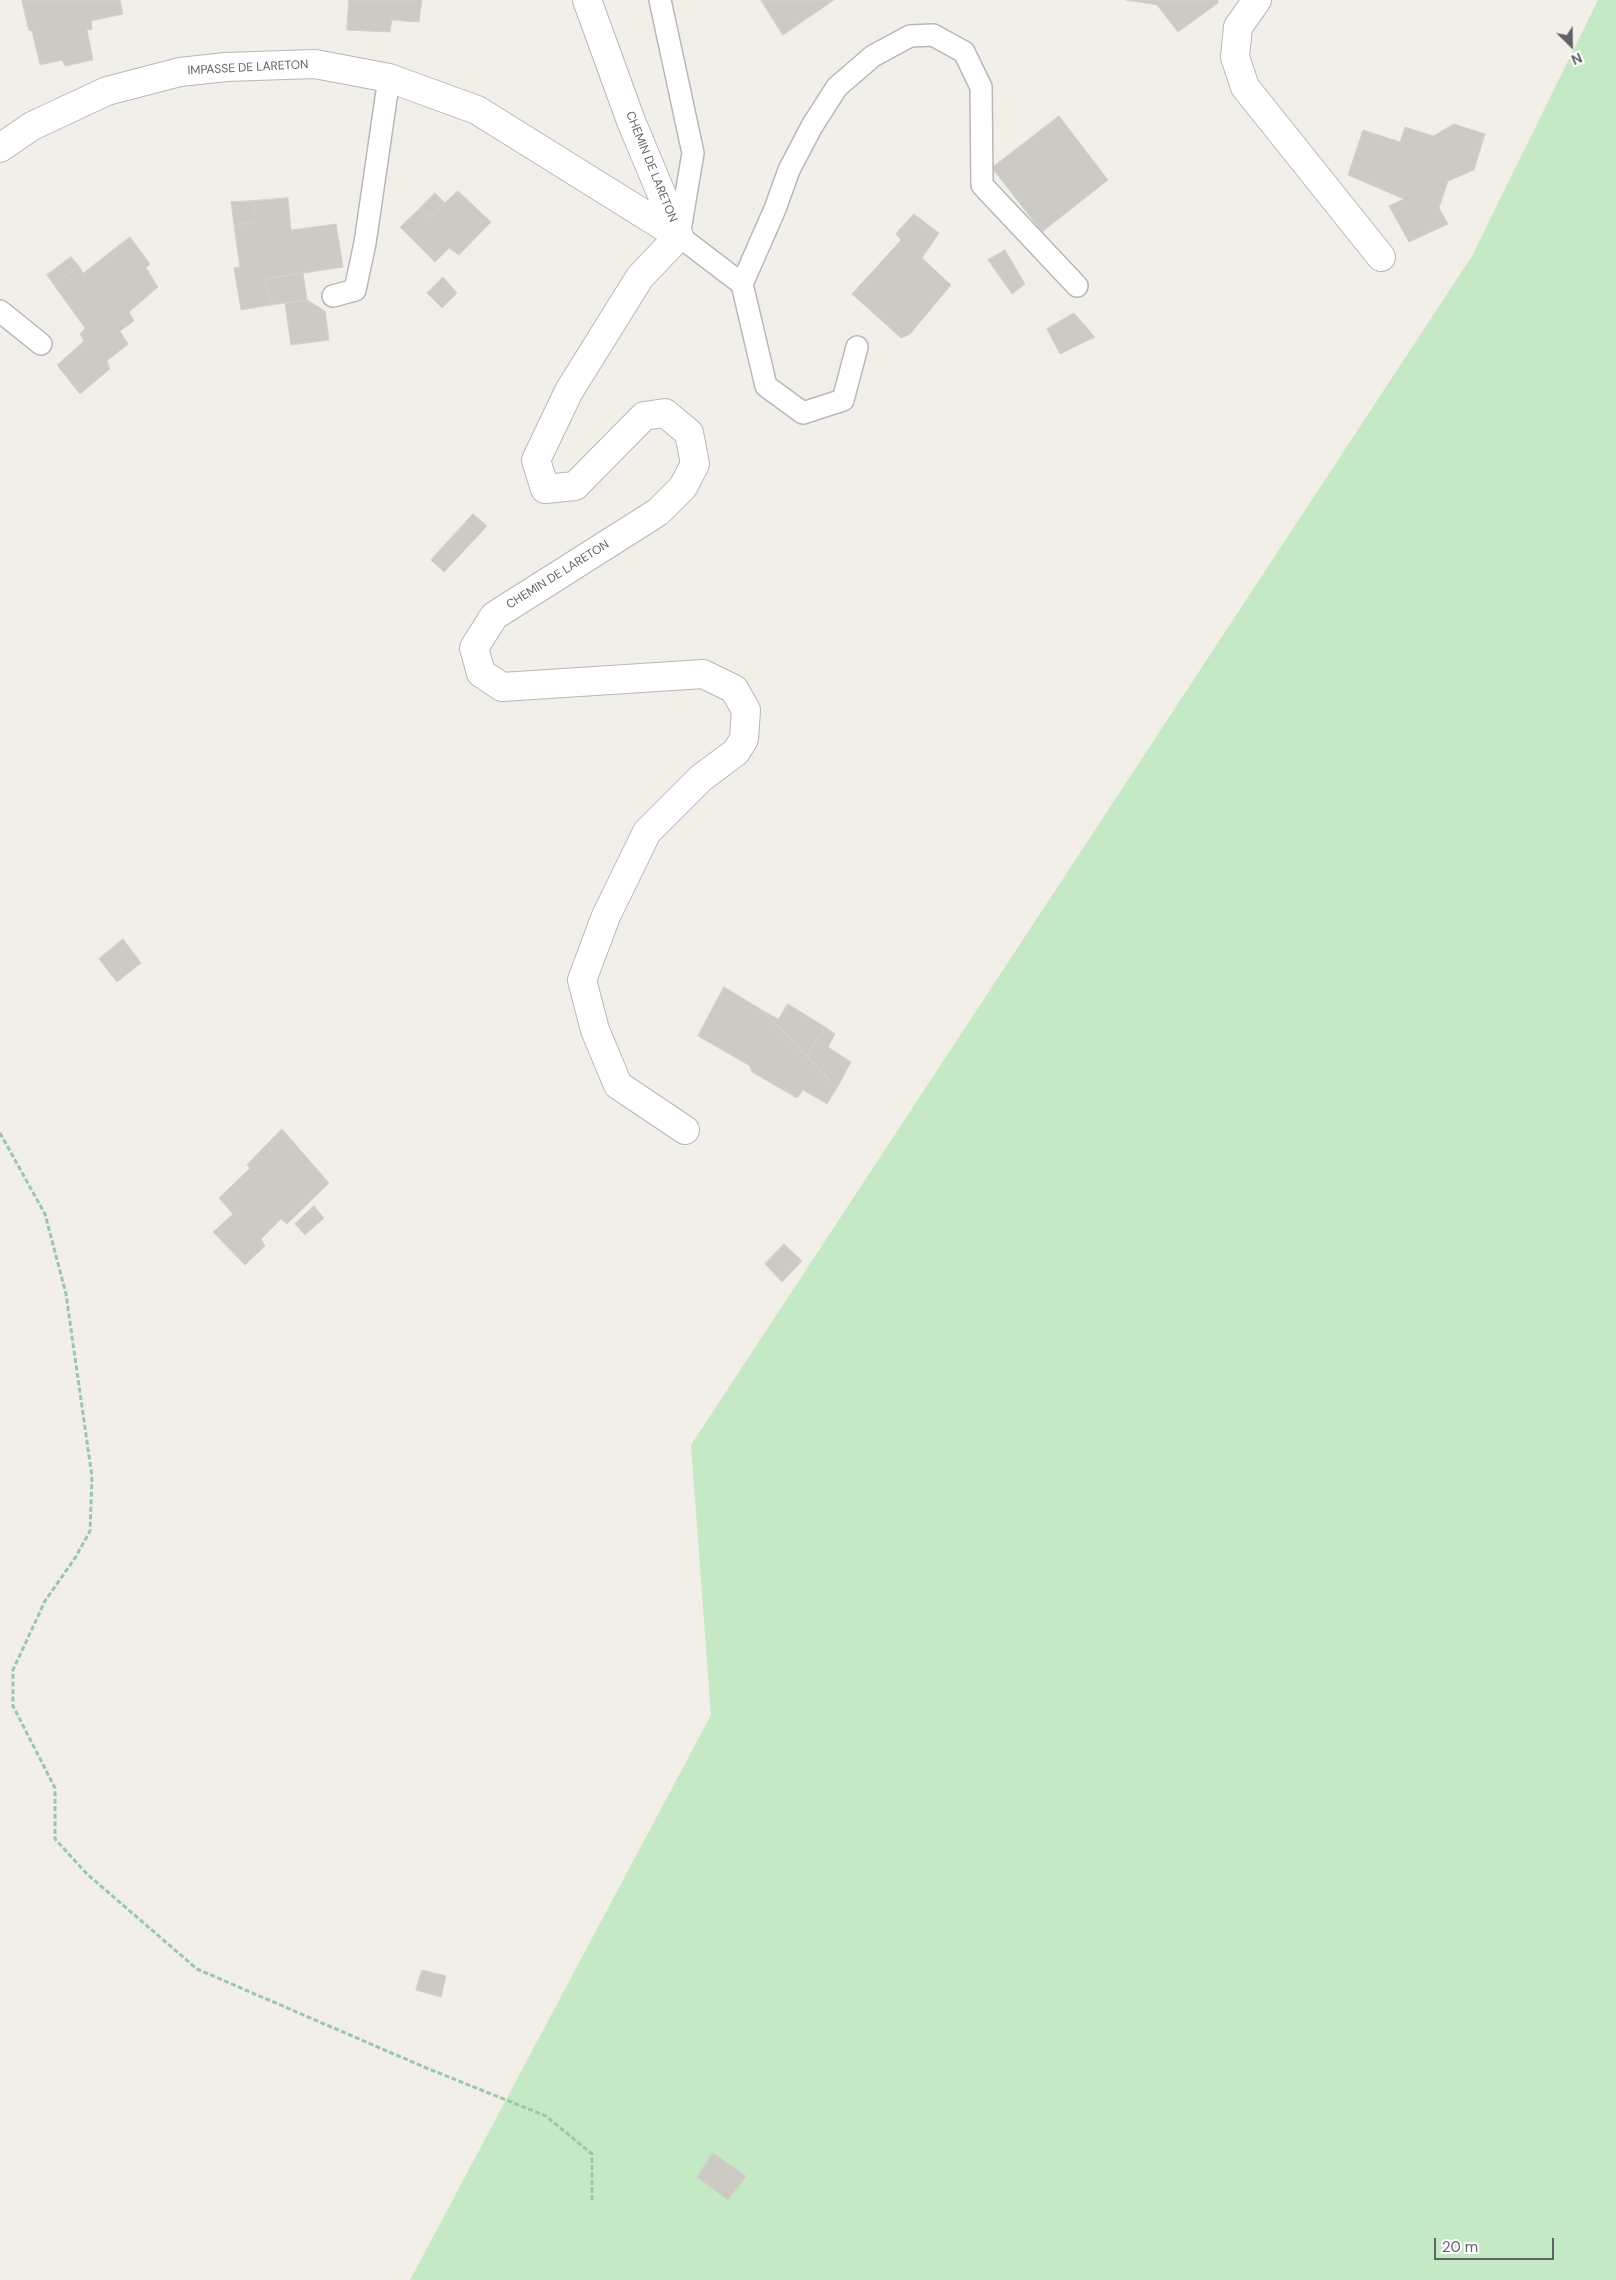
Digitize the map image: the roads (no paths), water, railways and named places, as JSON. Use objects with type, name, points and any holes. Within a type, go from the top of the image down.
[{"type":"street","name":"CHEMIN DE LARETON","points":[[587,0],[631,121],[679,236],[640,277],[569,391],[536,460],[546,489],[575,486],[644,416],[665,413],[689,432],[695,464],[683,487],[658,512],[494,616],[474,648],[481,673],[502,687],[703,674],[734,689],[746,710],[744,739],[736,752],[701,778],[647,832],[606,916],[582,980],[595,1030],[618,1085],[685,1130]]},
{"type":"street","points":[[1256,0],[1238,27],[1235,56],[1245,87],[1381,257]]},
{"type":"street","name":"IMPASSE DE LARETON","points":[[0,148],[32,126],[107,91],[180,72],[226,67],[315,64],[389,78],[477,110],[679,236]]},
{"type":"lane","points":[[660,0],[693,153],[679,236],[742,284]]},
{"type":"lane","points":[[857,347],[843,400],[803,413],[766,386],[742,284],[775,209],[789,170],[812,126],[837,87],[880,52],[910,36],[933,35],[964,52],[981,87],[982,185],[1077,286]]},
{"type":"lane","points":[[333,296],[356,290],[389,78]]},
{"type":"lane","points":[[0,310],[41,344]]}]
